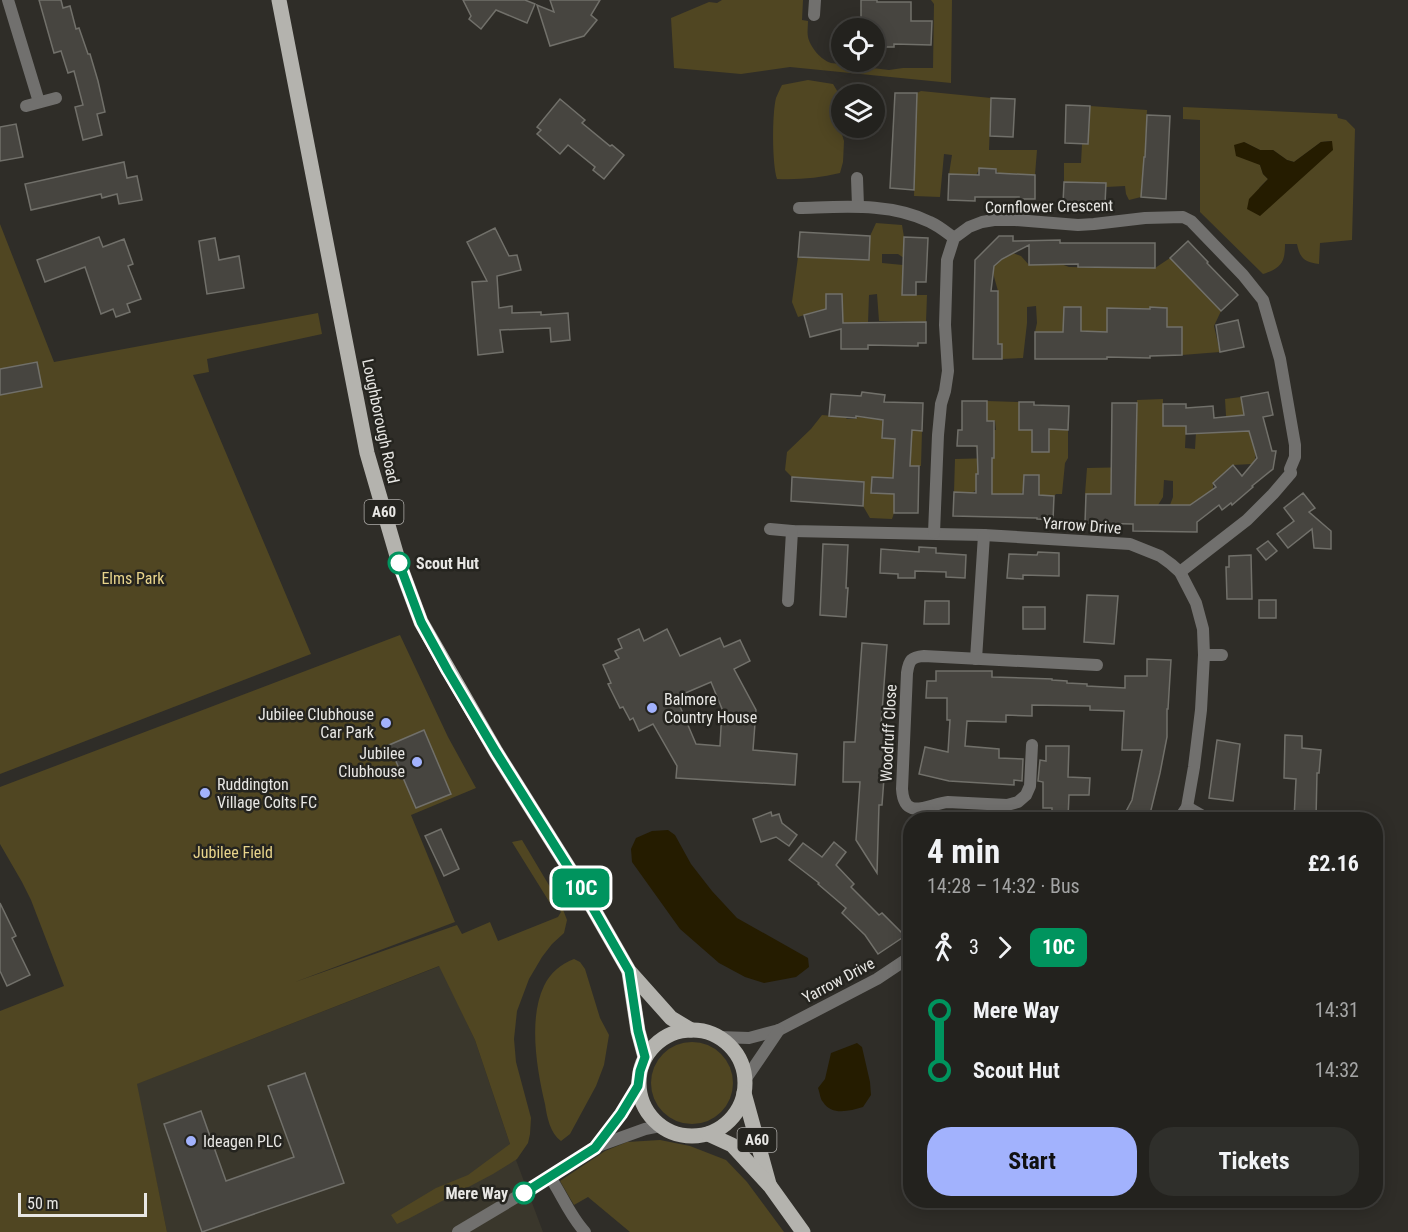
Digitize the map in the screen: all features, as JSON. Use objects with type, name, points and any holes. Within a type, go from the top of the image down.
[{"type":"main road","name":"Loughborough Road","points":[[279,0],[367,453],[399,563],[421,622],[496,752],[582,889],[629,971],[671,1018],[691,1030]]},
{"type":"main road","name":"Loughborough Road","points":[[629,971],[638,1031],[645,1057]]},
{"type":"main road","name":"A60","points":[[691,1030],[707,1032],[718,1037],[732,1048],[741,1063],[770,1186]]},
{"type":"main road","points":[[645,1057],[657,1042],[675,1032],[691,1030]]},
{"type":"main road","name":"A60","points":[[638,1086],[645,1057]]},
{"type":"main road","points":[[638,1086],[641,1101],[649,1115],[660,1126]]},
{"type":"main road","name":"A60","points":[[660,1126],[675,1133],[691,1136],[708,1134],[724,1125],[737,1111],[745,1086]]},
{"type":"main road","name":"A60","points":[[708,1134],[732,1145],[770,1186],[803,1232]]},
{"type":"street","points":[[8,0],[39,102]]},
{"type":"street","points":[[814,15],[815,0]]},
{"type":"street","points":[[26,105],[56,98]]},
{"type":"street","points":[[857,178],[858,206]]},
{"type":"street","points":[[799,208],[858,206],[902,212],[929,222],[954,238],[947,260],[945,325],[948,370],[938,435],[934,533]]},
{"type":"street","name":"Cornflower Crescent","points":[[954,238],[969,227],[994,220],[1078,225],[1145,218],[1183,217],[1191,220],[1243,275],[1263,300],[1280,359],[1295,445],[1291,473],[1247,520],[1180,572]]},
{"type":"street","name":"Yarrow Drive","points":[[770,529],[984,535],[1130,544],[1160,556],[1180,572],[1196,603],[1203,629],[1201,710],[1194,767],[1187,807],[1184,812]]},
{"type":"street","points":[[788,601],[792,531]]},
{"type":"street","points":[[976,659],[984,535]]},
{"type":"street","points":[[1204,655],[1222,655]]},
{"type":"street","name":"Woodruff Close","points":[[926,808],[912,809],[905,805],[902,797],[903,754],[911,659],[916,656],[1097,665]]},
{"type":"street","points":[[929,812],[926,808],[948,802],[1007,805],[1018,802],[1026,795],[1030,786],[1032,745]]},
{"type":"street","points":[[1187,807],[1196,812]]},
{"type":"street","name":"Yarrow Drive","points":[[718,1037],[749,1038],[779,1030],[877,979],[903,962]]},
{"type":"street","points":[[745,1086],[779,1030]]},
{"type":"street","points":[[595,1148],[621,1114],[638,1086]]},
{"type":"street","points":[[458,1232],[595,1148],[645,1129],[660,1126]]},
{"type":"street","points":[[550,1177],[574,1220],[585,1232]]},
{"type":"shaded area","points":[[1332,141],[1333,150],[1260,216],[1247,209],[1249,199],[1268,179],[1263,174],[1260,165],[1236,156],[1234,145],[1244,142],[1260,150],[1273,150],[1294,162],[1321,142]]},
{"type":"shaded area","points":[[668,830],[675,835],[691,864],[712,891],[737,918],[808,958],[809,967],[796,977],[764,983],[745,977],[719,963],[680,929],[632,862],[631,849],[636,838],[652,831]]},
{"type":"shaded area","points":[[440,966],[475,1040],[543,1232],[167,1232],[136,1084]]},
{"type":"shaded area","points":[[857,1043],[862,1047],[871,1095],[863,1107],[836,1111],[822,1101],[818,1088],[825,1079],[831,1053]]},
{"type":"green space","points":[[722,0],[803,0],[802,20],[808,21],[809,41],[816,53],[831,63],[831,71],[790,67],[741,74],[674,68],[671,18],[709,2],[717,3]]},
{"type":"green space","points":[[931,0],[952,0],[951,83],[840,72],[885,72],[885,70],[903,68],[933,68],[934,4]]},
{"type":"green space","points":[[808,80],[833,84],[831,84],[831,138],[843,138],[844,141],[840,173],[808,178],[777,179],[774,162],[774,115],[776,98],[782,85]]},
{"type":"green space","points":[[921,91],[991,98],[989,150],[1037,150],[1035,175],[998,173],[996,169],[980,168],[976,175],[949,174],[952,155],[944,154],[940,197],[914,196],[917,93]]},
{"type":"green space","points":[[1090,106],[1147,110],[1141,197],[1129,200],[1125,186],[1106,187],[1105,183],[1064,182],[1064,163],[1081,163],[1082,144],[1088,144]]},
{"type":"green space","points":[[1183,107],[1337,114],[1338,118],[1346,120],[1355,129],[1352,240],[1320,243],[1319,264],[1304,259],[1297,244],[1285,244],[1281,264],[1263,274],[1200,212],[1200,120],[1183,119]],"holes":[[[1332,141],[1259,188],[1268,179],[1244,142],[1260,150],[1273,150],[1294,162],[1321,142]]]},
{"type":"green space","points":[[876,223],[902,225],[904,258],[898,254],[882,254],[882,263],[903,265],[903,295],[927,295],[926,322],[879,321],[877,294],[869,295],[868,323],[841,323],[842,294],[826,294],[826,310],[798,317],[792,302],[798,257],[869,260],[870,236]]},
{"type":"green space","name":"Elms Park","points":[[0,224],[54,362],[318,313],[322,334],[207,359],[209,372],[193,375],[311,654],[0,774]]},
{"type":"green space","points":[[1013,253],[1021,256],[1029,265],[1061,264],[1069,267],[1155,268],[1170,258],[1221,311],[1214,326],[1220,352],[1182,355],[1182,327],[1167,327],[1167,308],[1150,308],[1150,323],[1108,332],[1080,331],[1081,307],[1064,307],[1064,332],[1035,332],[1036,306],[1027,307],[1023,358],[1002,359],[1002,344],[989,344],[998,291],[993,273],[994,266]]},
{"type":"green space","points":[[1241,397],[1256,451],[1255,459],[1252,464],[1233,465],[1213,483],[1213,489],[1198,505],[1170,505],[1173,497],[1173,481],[1164,480],[1163,497],[1158,505],[1133,505],[1135,486],[1111,507],[1099,494],[1085,494],[1087,468],[1136,467],[1137,400],[1163,399],[1163,426],[1186,426],[1185,448],[1195,449],[1196,432],[1227,432],[1225,399]]},
{"type":"green space","points":[[987,401],[1019,402],[1019,429],[1034,430],[1049,452],[1049,429],[1068,430],[1068,458],[1065,463],[1062,494],[1038,495],[1039,476],[1024,475],[1021,494],[990,494],[992,474],[976,474],[976,490],[972,493],[954,492],[955,459],[994,458],[994,447],[977,448],[974,446],[980,430],[996,430],[995,421],[980,421],[987,417]]},
{"type":"green space","points":[[822,415],[847,419],[858,417],[881,420],[883,422],[882,439],[898,439],[909,430],[922,431],[921,466],[910,466],[910,456],[894,455],[893,477],[872,477],[871,493],[894,494],[892,519],[870,518],[863,506],[864,482],[792,477],[785,470],[787,452]]},
{"type":"green space","name":"Jubilee Field","points":[[400,635],[448,737],[476,788],[411,815],[455,922],[295,982],[457,925],[462,934],[490,922],[498,941],[558,917],[561,912],[555,903],[550,903],[512,842],[522,840],[562,907],[567,920],[564,933],[542,957],[529,979],[517,1011],[514,1039],[516,1062],[531,1118],[528,1143],[517,1159],[408,1219],[397,1224],[391,1215],[436,1188],[468,1175],[510,1144],[475,1040],[439,966],[137,1084],[167,1232],[0,1232],[0,1011],[64,986],[31,900],[0,844],[0,787]]},
{"type":"green space","points":[[574,959],[580,962],[585,969],[600,1018],[609,1035],[604,1065],[596,1086],[570,1134],[561,1141],[552,1129],[539,1076],[535,1045],[536,1014],[546,981],[556,970]]},
{"type":"green space","points":[[692,1042],[708,1046],[721,1054],[729,1067],[733,1083],[729,1099],[721,1112],[708,1120],[692,1124],[676,1120],[663,1112],[655,1099],[651,1083],[655,1067],[663,1054],[676,1046]]},
{"type":"green space","points":[[660,1140],[690,1146],[726,1160],[747,1182],[784,1232],[630,1232],[588,1197],[574,1205],[560,1181],[605,1151],[627,1142]]},
{"type":"building","points":[[39,0],[61,0],[63,8],[70,6],[76,29],[79,28],[88,54],[90,54],[98,81],[105,112],[97,114],[102,135],[83,140],[75,107],[83,105],[74,71],[68,73],[61,51],[54,53]]},
{"type":"building","points":[[463,0],[525,0],[535,4],[527,23],[496,10],[481,29],[469,19],[471,16]]},
{"type":"building","points":[[550,0],[600,0],[591,15],[597,20],[584,36],[550,46],[537,5],[554,12]]},
{"type":"building","points":[[861,0],[911,2],[911,21],[932,21],[931,45],[894,44],[894,47],[885,47],[885,18],[861,18]]},
{"type":"building","points":[[895,93],[917,93],[914,190],[890,188]]},
{"type":"building","points":[[991,98],[1015,99],[1013,137],[990,136]]},
{"type":"building","points":[[560,99],[585,120],[582,123],[624,155],[604,179],[593,170],[595,167],[568,145],[560,154],[537,134],[541,130],[537,127]]},
{"type":"building","points":[[1066,105],[1090,106],[1088,144],[1065,143]]},
{"type":"building","points":[[1147,115],[1170,116],[1166,199],[1141,197]]},
{"type":"building","points":[[16,124],[23,157],[0,161],[0,127]]},
{"type":"building","points":[[124,162],[127,178],[137,176],[142,200],[119,204],[117,194],[102,198],[101,194],[31,210],[25,184]]},
{"type":"building","points":[[979,168],[996,169],[996,173],[1035,175],[1035,199],[975,197],[975,201],[948,200],[949,174],[979,175]]},
{"type":"building","points":[[1064,182],[1106,183],[1105,204],[1063,203]]},
{"type":"building","points":[[495,228],[509,256],[517,255],[521,270],[497,276],[499,308],[512,306],[512,313],[541,312],[541,315],[568,313],[570,340],[551,342],[550,328],[500,330],[503,352],[478,355],[472,282],[487,281],[467,242]]},
{"type":"building","points":[[800,232],[870,236],[869,260],[798,257]]},
{"type":"building","points":[[999,236],[1013,236],[1013,241],[1155,243],[1155,268],[1078,267],[1078,264],[1029,265],[1029,245],[1002,259],[994,266],[991,291],[998,291],[998,344],[1002,344],[1002,359],[973,359],[975,260]]},
{"type":"building","points":[[99,237],[103,247],[124,239],[133,264],[128,266],[141,299],[127,304],[130,312],[116,317],[113,309],[101,314],[85,267],[45,282],[37,260]]},
{"type":"building","points":[[904,237],[928,238],[926,282],[916,282],[916,295],[902,295]]},
{"type":"building","points":[[215,238],[219,260],[239,256],[244,288],[207,294],[199,241]]},
{"type":"building","points":[[1188,241],[1238,295],[1221,311],[1170,258]]},
{"type":"building","points":[[826,294],[842,294],[843,323],[926,322],[926,343],[918,343],[918,346],[868,345],[868,349],[841,349],[841,329],[810,337],[804,315],[826,309]]},
{"type":"building","points":[[1064,307],[1081,307],[1081,331],[1107,332],[1107,308],[1167,308],[1167,327],[1182,327],[1182,355],[1150,356],[1150,358],[1035,359],[1035,332],[1063,332]]},
{"type":"building","points":[[1238,320],[1244,347],[1220,352],[1216,325]]},
{"type":"building","points":[[37,362],[42,387],[0,395],[0,369]]},
{"type":"building","points":[[862,392],[885,395],[884,402],[923,403],[922,431],[912,430],[910,466],[919,466],[918,513],[894,513],[894,494],[871,493],[872,477],[893,478],[895,439],[882,438],[883,420],[856,416],[856,418],[829,416],[831,394],[861,396]]},
{"type":"building","points":[[1268,392],[1273,415],[1263,417],[1272,451],[1276,451],[1273,469],[1232,505],[1231,503],[1222,510],[1219,505],[1197,522],[1197,532],[1133,531],[1133,524],[1085,523],[1086,494],[1111,494],[1112,403],[1137,403],[1135,505],[1190,505],[1216,487],[1213,483],[1233,465],[1242,476],[1257,458],[1249,431],[1186,434],[1186,426],[1163,426],[1163,404],[1186,404],[1186,408],[1213,406],[1214,418],[1244,415],[1241,397]]},
{"type":"building","points":[[962,401],[987,401],[987,421],[994,421],[992,494],[1023,494],[1024,475],[1039,475],[1039,495],[1054,496],[1053,520],[953,516],[954,492],[976,493],[976,474],[978,474],[977,446],[957,446],[958,430],[962,430]]},
{"type":"building","points":[[1019,402],[1069,406],[1068,430],[1049,429],[1049,452],[1032,452],[1032,430],[1019,430]]},
{"type":"building","points":[[792,477],[864,482],[863,506],[791,501]]},
{"type":"building","points":[[1303,493],[1315,508],[1309,512],[1331,531],[1331,549],[1314,548],[1312,529],[1288,548],[1277,534],[1294,521],[1284,508]]},
{"type":"building","points":[[1268,541],[1277,551],[1266,560],[1257,549]]},
{"type":"building","points":[[823,544],[848,545],[846,617],[820,615]]},
{"type":"building","points":[[919,547],[936,548],[936,553],[966,555],[965,578],[946,577],[946,572],[915,571],[915,578],[898,578],[898,574],[880,573],[881,549],[919,552]]},
{"type":"building","points":[[1038,552],[1059,553],[1059,576],[1023,575],[1023,579],[1007,578],[1009,554],[1037,555]]},
{"type":"building","points":[[1251,555],[1252,599],[1227,599],[1226,567],[1229,567],[1229,556]]},
{"type":"building","points":[[1087,595],[1118,596],[1114,644],[1084,642]]},
{"type":"building","points":[[1259,600],[1276,600],[1276,618],[1259,618]]},
{"type":"building","points":[[925,601],[949,601],[949,624],[924,624]]},
{"type":"building","points":[[1023,607],[1045,607],[1045,629],[1023,629]]},
{"type":"building","name":"Balmore Country House","points":[[639,629],[644,641],[667,629],[680,656],[720,638],[724,647],[740,640],[750,661],[734,669],[756,710],[753,750],[797,754],[795,785],[676,778],[677,766],[653,724],[639,731],[633,718],[630,720],[623,707],[620,708],[608,684],[611,683],[603,665],[619,658],[615,651],[622,648],[618,639]],"holes":[[[711,682],[722,709],[720,746],[696,744],[676,697]]]},
{"type":"building","points":[[862,643],[887,645],[881,725],[887,726],[886,751],[882,805],[879,805],[877,873],[856,840],[860,782],[843,782],[844,742],[855,742]]},
{"type":"building","points":[[1147,659],[1171,660],[1167,737],[1150,812],[1126,812],[1132,800],[1142,750],[1122,750],[1124,711],[1090,710],[1090,706],[1032,705],[1032,716],[1006,715],[1006,722],[967,721],[965,746],[999,749],[999,758],[1023,759],[1022,781],[1014,780],[1014,785],[949,781],[919,774],[925,747],[948,752],[950,720],[947,720],[947,698],[926,698],[927,681],[936,681],[936,671],[992,671],[992,677],[1052,679],[1067,681],[1067,683],[1087,684],[1087,686],[1125,688],[1125,676],[1147,676]]},
{"type":"building","name":"Jubilee Clubhouse","points":[[424,730],[451,794],[416,808],[389,745]]},
{"type":"building","points":[[1285,735],[1302,736],[1302,748],[1321,750],[1319,773],[1317,773],[1316,812],[1294,812],[1296,779],[1284,778]]},
{"type":"building","points":[[1217,740],[1240,744],[1233,801],[1209,798]]},
{"type":"building","points":[[1046,746],[1069,746],[1068,777],[1090,778],[1089,795],[1069,795],[1068,812],[1052,812],[1052,808],[1043,808],[1043,782],[1038,781],[1040,760],[1046,761]]},
{"type":"building","points":[[771,812],[772,816],[779,814],[782,823],[797,835],[789,846],[776,837],[761,842],[753,819]]},
{"type":"building","points":[[441,829],[459,869],[444,876],[425,836]]},
{"type":"building","points":[[834,842],[846,852],[836,865],[854,884],[851,887],[879,915],[882,913],[903,934],[903,937],[878,954],[865,935],[842,913],[846,908],[789,860],[803,843],[822,857]]},
{"type":"building","points":[[0,903],[16,936],[12,938],[30,975],[7,986],[0,971]]},
{"type":"building","name":"Ideagen PLC","points":[[305,1073],[344,1183],[202,1232],[164,1124],[201,1111],[226,1181],[294,1157],[268,1086]]},
{"type":"bus line","name":"10C","points":[[399,563],[421,622],[448,671],[582,889],[629,971],[638,1031],[645,1057],[638,1086],[621,1114],[595,1148],[524,1193]]},
{"type":"place","name":"Scout Hut","points":[[399,563]]},
{"type":"place","name":"Balmore Country House","points":[[652,708]]},
{"type":"place","name":"Jubilee Clubhouse Car Park","points":[[386,723]]},
{"type":"place","name":"Jubilee Clubhouse","points":[[417,762]]},
{"type":"place","name":"Ruddington Village Colts FC","points":[[205,793]]},
{"type":"place","name":"Ideagen PLC","points":[[191,1141]]},
{"type":"place","name":"Mere Way","points":[[524,1193]]}]
